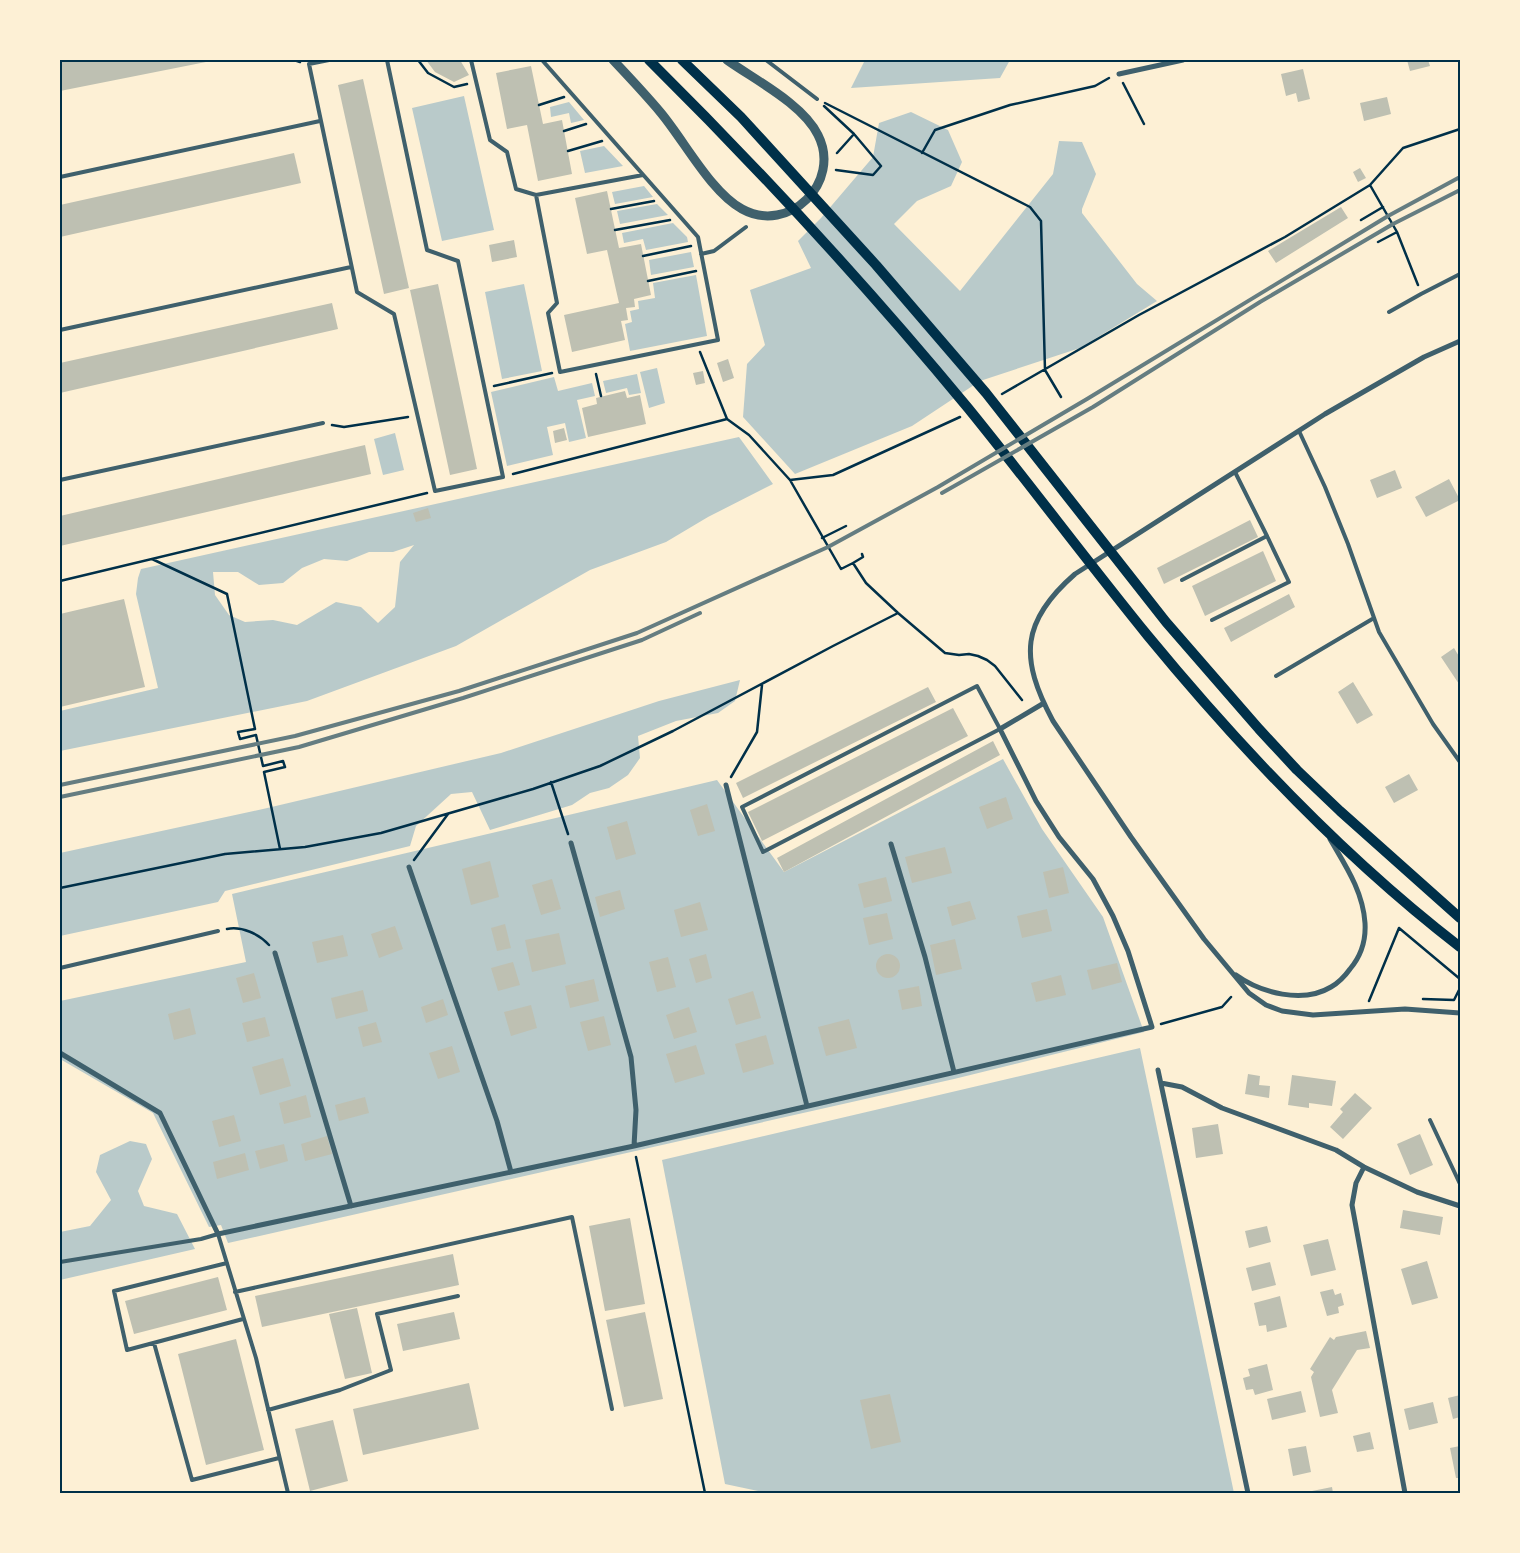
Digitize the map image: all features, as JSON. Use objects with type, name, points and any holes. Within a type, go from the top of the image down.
[{"type":"main road","points":[[649,60],[722,133],[859,281],[951,389],[1148,636],[1194,691],[1280,786],[1389,888],[1460,947]]},
{"type":"main road","points":[[682,60],[741,117],[876,265],[980,387],[1166,622],[1297,770],[1460,918]]},
{"type":"street","points":[[613,60],[662,114],[708,178],[732,203],[756,214],[781,214],[796,208],[808,199],[816,188],[821,176],[824,161],[818,135],[800,112],[728,60]]},
{"type":"street","points":[[1119,74],[1183,60]]},
{"type":"street","points":[[1460,340],[1424,357],[1298,431],[1075,574],[1059,588],[1044,606],[1035,624],[1030,644],[1032,666],[1037,685],[1044,703],[1067,743],[1204,939],[1249,992],[1266,1005],[1296,1014],[1321,1015],[1405,1009],[1460,1013]]},
{"type":"street","points":[[60,1053],[160,1113],[218,1234],[634,1146],[1152,1027],[1128,951],[1112,916],[1093,880],[1059,836],[1036,801],[1000,730],[1044,703]]},
{"type":"street","points":[[726,785],[808,1106]]},
{"type":"street","points":[[1228,968],[1244,981],[1257,987],[1271,991],[1304,995],[1320,992],[1331,987],[1344,978],[1353,966],[1361,952],[1365,937],[1364,909],[1351,875],[1322,827]]},
{"type":"street","points":[[571,843],[631,1057],[636,1110],[634,1146]]},
{"type":"street","points":[[891,844],[925,957],[954,1072]]},
{"type":"street","points":[[409,867],[497,1120],[511,1172]]},
{"type":"street","points":[[275,952],[351,1206]]},
{"type":"street","points":[[1158,1070],[1248,1493]]},
{"type":"street","points":[[1161,1083],[1182,1087],[1222,1108],[1336,1150],[1364,1167],[1417,1192],[1460,1206]]},
{"type":"street","points":[[1364,1167],[1356,1183],[1352,1204],[1405,1493]]},
{"type":"lane","points":[[328,60],[309,64],[357,292],[394,314],[436,491],[503,477],[458,261],[427,250],[387,60]]},
{"type":"lane","points":[[471,60],[490,140],[507,152],[516,190],[536,195],[643,175]]},
{"type":"lane","points":[[536,195],[556,303],[548,312],[560,372],[718,340],[698,237],[542,60]]},
{"type":"lane","points":[[766,60],[817,99]]},
{"type":"lane","points":[[60,177],[320,121]]},
{"type":"lane","points":[[701,254],[714,251],[746,228]]},
{"type":"lane","points":[[60,330],[351,267]]},
{"type":"lane","points":[[1389,312],[1460,274]]},
{"type":"lane","points":[[60,480],[323,423]]},
{"type":"lane","points":[[1298,431],[1325,488],[1348,544],[1379,632],[1433,724],[1460,762]]},
{"type":"lane","points":[[1212,620],[1289,582],[1234,472]]},
{"type":"lane","points":[[1182,580],[1267,536]]},
{"type":"lane","points":[[1276,676],[1374,618]]},
{"type":"lane","points":[[977,686],[1000,730],[763,852],[742,807],[977,686]]},
{"type":"lane","points":[[60,968],[218,932]]},
{"type":"lane","points":[[1430,1120],[1460,1184]]},
{"type":"lane","points":[[236,1292],[572,1217],[612,1409]]},
{"type":"lane","points":[[60,1262],[218,1234],[256,1358],[288,1493]]},
{"type":"lane","points":[[227,1263],[114,1290],[127,1350],[244,1319]]},
{"type":"lane","points":[[268,1410],[340,1390],[391,1370],[377,1314],[458,1296]]},
{"type":"lane","points":[[154,1343],[192,1480],[280,1458]]},
{"type":"path","points":[[418,60],[428,73],[454,87],[476,82]]},
{"type":"path","points":[[922,153],[935,130],[1010,105],[1095,86],[1119,74],[1144,124]]},
{"type":"path","points":[[539,105],[572,95]]},
{"type":"path","points":[[817,99],[854,134],[881,166],[873,175],[836,170]]},
{"type":"path","points":[[817,99],[1030,207],[1041,220],[1045,370],[1061,397]]},
{"type":"path","points":[[564,131],[596,122]]},
{"type":"path","points":[[1002,394],[1139,316],[1285,237],[1370,185],[1402,148],[1460,129]]},
{"type":"path","points":[[837,153],[854,134]]},
{"type":"path","points":[[568,151],[611,139]]},
{"type":"path","points":[[1370,185],[1397,232],[1421,294]]},
{"type":"path","points":[[611,209],[664,199]]},
{"type":"path","points":[[1361,220],[1383,207]]},
{"type":"path","points":[[615,230],[680,218]]},
{"type":"path","points":[[1378,242],[1397,232]]},
{"type":"path","points":[[643,256],[699,244]]},
{"type":"path","points":[[648,281],[704,269]]},
{"type":"path","points":[[697,344],[726,419],[749,434],[790,480],[841,570],[863,557],[862,554]]},
{"type":"path","points":[[594,365],[601,396]]},
{"type":"path","points":[[485,387],[560,372]]},
{"type":"path","points":[[323,423],[344,427],[417,415]]},
{"type":"path","points":[[790,480],[833,474],[960,417]]},
{"type":"path","points":[[503,477],[726,419]]},
{"type":"path","points":[[60,581],[436,491]]},
{"type":"path","points":[[822,538],[846,526]]},
{"type":"path","points":[[152,559],[227,594],[255,728],[238,732],[240,738],[256,735],[263,766],[284,761],[285,767],[264,772],[280,849]]},
{"type":"path","points":[[853,563],[866,583],[898,614],[945,653],[969,654],[987,660],[995,666],[1022,700]]},
{"type":"path","points":[[60,888],[225,854],[305,847],[381,833],[551,782],[608,762],[673,732],[833,646],[898,614]]},
{"type":"path","points":[[726,785],[757,732],[762,685]]},
{"type":"path","points":[[551,782],[571,843]]},
{"type":"path","points":[[409,867],[449,813]]},
{"type":"path","points":[[218,932],[239,928],[262,938],[275,952]]},
{"type":"path","points":[[1369,1002],[1399,928],[1460,979]]},
{"type":"path","points":[[1420,999],[1454,1000],[1460,988]]},
{"type":"path","points":[[1152,1027],[1222,1007],[1231,997]]},
{"type":"path","points":[[634,1146],[705,1493]]},
{"type":"shaded area","points":[[865,60],[1010,60],[1000,78],[851,88]]},
{"type":"shaded area","points":[[464,96],[494,230],[442,241],[412,108]]},
{"type":"shaded area","points":[[569,102],[584,120],[571,123],[569,113],[551,117],[550,107]]},
{"type":"shaded area","points":[[911,112],[948,130],[962,162],[951,186],[917,201],[894,224],[960,291],[1053,174],[1059,141],[1082,142],[1096,174],[1082,213],[1137,284],[1157,301],[1080,348],[980,381],[912,426],[795,474],[743,417],[747,364],[765,345],[750,290],[811,268],[798,241],[821,218],[873,157],[879,123]]},
{"type":"shaded area","points":[[604,146],[623,166],[585,173],[580,151]]},
{"type":"shaded area","points":[[644,186],[653,197],[615,204],[612,192]]},
{"type":"shaded area","points":[[657,204],[668,215],[620,224],[617,211]]},
{"type":"shaded area","points":[[673,223],[687,237],[688,242],[646,250],[643,239],[624,243],[622,233]]},
{"type":"shaded area","points":[[691,252],[694,267],[651,275],[649,260]]},
{"type":"shaded area","points":[[696,275],[707,336],[630,351],[625,324],[632,322],[630,311],[639,309],[638,301],[655,298],[653,283]]},
{"type":"shaded area","points":[[524,284],[542,371],[502,379],[485,292]]},
{"type":"shaded area","points":[[657,368],[665,403],[649,408],[640,372]]},
{"type":"shaded area","points":[[637,374],[641,393],[629,395],[627,388],[606,393],[603,381]]},
{"type":"shaded area","points":[[554,377],[558,391],[592,383],[595,396],[577,400],[586,438],[569,442],[565,423],[547,427],[553,455],[507,466],[491,392]]},
{"type":"shaded area","points":[[395,433],[404,470],[383,475],[374,439]]},
{"type":"shaded area","points":[[739,437],[773,484],[708,517],[666,542],[590,570],[456,646],[307,701],[60,751],[60,711],[158,688],[136,594],[141,569]],"holes":[[[414,545],[400,562],[395,607],[378,623],[361,607],[336,602],[297,625],[273,620],[245,622],[229,615],[215,595],[213,572],[238,572],[259,585],[283,583],[302,568],[324,559],[347,561],[369,552],[393,552]]]},
{"type":"shaded area","points":[[740,680],[735,701],[718,713],[676,721],[638,736],[640,758],[628,775],[609,788],[590,793],[572,805],[490,830],[472,792],[451,794],[416,826],[410,846],[225,891],[218,902],[60,936],[60,853],[263,809],[501,753],[659,701]]},
{"type":"shaded area","points":[[1003,759],[1042,829],[1103,917],[1144,1032],[954,1079],[228,1243],[221,1225],[209,1227],[153,1113],[60,1059],[60,1001],[246,962],[232,894],[717,780],[784,872]]},
{"type":"shaded area","points":[[1140,1048],[1234,1493],[767,1493],[725,1484],[662,1160]]},
{"type":"shaded area","points":[[130,1141],[146,1144],[152,1159],[138,1191],[144,1206],[177,1214],[195,1249],[60,1280],[60,1232],[90,1226],[111,1200],[96,1172],[100,1155]]},
{"type":"building","points":[[71,60],[211,61],[60,91],[60,62]]},
{"type":"building","points":[[426,60],[460,60],[469,75],[454,82],[435,72]]},
{"type":"building","points":[[1407,60],[1428,60],[1430,66],[1410,71]]},
{"type":"building","points":[[531,66],[543,124],[562,120],[572,174],[538,181],[527,125],[507,129],[496,73]]},
{"type":"building","points":[[1303,69],[1310,99],[1298,102],[1296,93],[1286,96],[1281,74]]},
{"type":"building","points":[[363,79],[409,288],[384,294],[338,85]]},
{"type":"building","points":[[1387,97],[1391,114],[1364,121],[1360,103]]},
{"type":"building","points":[[294,153],[301,183],[60,237],[60,205]]},
{"type":"building","points":[[1360,168],[1366,178],[1358,182],[1353,172]]},
{"type":"building","points":[[607,191],[619,248],[641,244],[651,295],[634,299],[635,307],[626,308],[628,320],[621,321],[625,340],[572,352],[564,315],[619,303],[607,250],[587,254],[575,198]]},
{"type":"building","points":[[1341,207],[1348,218],[1276,263],[1268,251]]},
{"type":"building","points":[[514,240],[517,257],[492,262],[489,245]]},
{"type":"building","points":[[438,284],[477,469],[450,475],[410,290]]},
{"type":"building","points":[[332,303],[338,329],[60,393],[60,363]]},
{"type":"building","points":[[728,359],[734,378],[723,382],[717,363]]},
{"type":"building","points":[[703,371],[705,383],[696,385],[693,373]]},
{"type":"building","points":[[625,391],[627,398],[640,395],[646,424],[588,437],[582,408],[597,404],[596,398]]},
{"type":"building","points":[[564,428],[567,440],[555,443],[553,431]]},
{"type":"building","points":[[365,445],[371,474],[60,546],[60,516]]},
{"type":"building","points":[[1395,470],[1402,488],[1377,498],[1370,480]]},
{"type":"building","points":[[1449,479],[1460,500],[1426,517],[1415,497]]},
{"type":"building","points":[[428,508],[431,518],[416,522],[413,513]]},
{"type":"building","points":[[1250,520],[1258,537],[1164,584],[1157,568]]},
{"type":"building","points":[[1263,551],[1276,581],[1205,616],[1192,586]]},
{"type":"building","points":[[1289,594],[1295,607],[1231,642],[1224,628]]},
{"type":"building","points":[[124,599],[145,687],[60,707],[60,614]]},
{"type":"building","points":[[1454,648],[1460,658],[1459,684],[1441,657]]},
{"type":"building","points":[[1353,682],[1373,715],[1357,724],[1338,692]]},
{"type":"building","points":[[928,687],[936,702],[743,798],[736,783]]},
{"type":"building","points":[[953,708],[968,736],[762,841],[748,812]]},
{"type":"building","points":[[993,741],[1000,755],[784,872],[777,858]]},
{"type":"building","points":[[1409,774],[1418,790],[1394,803],[1385,787]]},
{"type":"building","points":[[1006,797],[1013,819],[987,829],[979,807]]},
{"type":"building","points":[[707,804],[715,831],[698,836],[690,810]]},
{"type":"building","points":[[627,821],[636,854],[616,860],[607,827]]},
{"type":"building","points":[[945,847],[952,873],[912,883],[905,857]]},
{"type":"building","points":[[490,861],[499,897],[471,905],[462,869]]},
{"type":"building","points":[[1063,867],[1069,893],[1049,898],[1043,872]]},
{"type":"building","points":[[886,877],[892,901],[864,908],[858,884]]},
{"type":"building","points":[[552,879],[561,909],[541,915],[532,885]]},
{"type":"building","points":[[620,890],[625,909],[600,917],[595,897]]},
{"type":"building","points":[[970,901],[976,919],[952,926],[947,907]]},
{"type":"building","points":[[700,902],[708,930],[681,937],[674,910]]},
{"type":"building","points":[[1047,909],[1052,931],[1022,938],[1017,916]]},
{"type":"building","points":[[887,913],[893,939],[869,945],[863,918]]},
{"type":"building","points":[[505,924],[511,948],[497,951],[491,928]]},
{"type":"building","points":[[395,926],[403,949],[379,958],[371,934]]},
{"type":"building","points":[[559,933],[566,964],[532,972],[525,940]]},
{"type":"building","points":[[343,935],[348,956],[317,963],[312,942]]},
{"type":"building","points":[[955,939],[962,969],[936,975],[930,945]]},
{"type":"building","points":[[706,954],[712,978],[696,983],[689,959]]},
{"type":"building","points":[[883,954],[893,954],[900,961],[900,971],[893,978],[883,978],[876,971],[876,961]]},
{"type":"building","points":[[668,957],[676,987],[657,992],[649,962]]},
{"type":"building","points":[[513,962],[520,985],[498,991],[491,968]]},
{"type":"building","points":[[1117,963],[1122,982],[1092,990],[1087,970]]},
{"type":"building","points":[[254,973],[261,998],[243,1003],[236,978]]},
{"type":"building","points":[[1061,975],[1066,995],[1036,1002],[1031,983]]},
{"type":"building","points":[[594,979],[599,1001],[570,1008],[565,986]]},
{"type":"building","points":[[919,986],[922,1006],[902,1010],[898,990]]},
{"type":"building","points":[[363,990],[368,1011],[336,1019],[331,998]]},
{"type":"building","points":[[753,991],[761,1018],[736,1025],[728,999]]},
{"type":"building","points":[[443,999],[448,1015],[426,1023],[421,1007]]},
{"type":"building","points":[[531,1005],[537,1028],[511,1036],[504,1012]]},
{"type":"building","points":[[689,1007],[697,1032],[674,1039],[666,1015]]},
{"type":"building","points":[[190,1008],[196,1034],[174,1040],[168,1014]]},
{"type":"building","points":[[604,1016],[611,1045],[588,1051],[580,1022]]},
{"type":"building","points":[[265,1017],[270,1036],[247,1042],[242,1023]]},
{"type":"building","points":[[849,1019],[857,1048],[826,1056],[818,1027]]},
{"type":"building","points":[[376,1022],[382,1042],[363,1047],[358,1027]]},
{"type":"building","points":[[766,1035],[774,1064],[743,1073],[735,1044]]},
{"type":"building","points":[[696,1045],[705,1074],[675,1083],[666,1054]]},
{"type":"building","points":[[452,1046],[460,1072],[438,1079],[429,1053]]},
{"type":"building","points":[[283,1058],[291,1086],[260,1095],[252,1067]]},
{"type":"building","points":[[1248,1074],[1260,1076],[1259,1085],[1270,1086],[1269,1098],[1245,1094]]},
{"type":"building","points":[[1292,1075],[1336,1081],[1332,1106],[1309,1103],[1309,1108],[1288,1105]]},
{"type":"building","points":[[1355,1093],[1372,1108],[1343,1139],[1330,1127],[1343,1112],[1340,1109]]},
{"type":"building","points":[[306,1095],[311,1117],[284,1124],[279,1103]]},
{"type":"building","points":[[365,1097],[369,1113],[339,1121],[335,1105]]},
{"type":"building","points":[[234,1115],[241,1141],[219,1147],[212,1121]]},
{"type":"building","points":[[1218,1124],[1223,1154],[1196,1158],[1192,1128]]},
{"type":"building","points":[[1420,1134],[1433,1165],[1410,1175],[1397,1144]]},
{"type":"building","points":[[327,1136],[332,1154],[305,1161],[301,1144]]},
{"type":"building","points":[[284,1144],[288,1161],[260,1169],[255,1151]]},
{"type":"building","points":[[245,1153],[249,1170],[217,1179],[213,1162]]},
{"type":"building","points":[[1403,1210],[1443,1217],[1440,1235],[1400,1228]]},
{"type":"building","points":[[630,1218],[645,1304],[605,1311],[589,1226]]},
{"type":"building","points":[[1267,1226],[1271,1242],[1249,1248],[1245,1231]]},
{"type":"building","points":[[1328,1239],[1336,1270],[1311,1276],[1303,1245]]},
{"type":"building","points":[[453,1254],[459,1285],[262,1327],[255,1296]]},
{"type":"building","points":[[1427,1261],[1438,1298],[1412,1305],[1401,1269]]},
{"type":"building","points":[[1270,1262],[1276,1285],[1252,1291],[1246,1268]]},
{"type":"building","points":[[218,1277],[227,1310],[134,1334],[125,1301]]},
{"type":"building","points":[[1333,1289],[1335,1295],[1341,1293],[1344,1305],[1338,1307],[1339,1313],[1327,1316],[1320,1292]]},
{"type":"building","points":[[1280,1296],[1287,1327],[1267,1332],[1266,1325],[1259,1326],[1254,1303]]},
{"type":"building","points":[[357,1308],[372,1373],[345,1379],[329,1314]]},
{"type":"building","points":[[454,1312],[460,1339],[403,1351],[397,1324]]},
{"type":"building","points":[[645,1312],[663,1399],[624,1407],[606,1320]]},
{"type":"building","points":[[1366,1331],[1370,1348],[1357,1350],[1332,1390],[1338,1413],[1320,1417],[1311,1377],[1314,1372],[1310,1369],[1330,1337],[1334,1340],[1336,1337]]},
{"type":"building","points":[[236,1339],[264,1450],[206,1465],[178,1354]]},
{"type":"building","points":[[1267,1364],[1273,1390],[1255,1395],[1253,1389],[1246,1390],[1243,1378],[1250,1376],[1248,1369]]},
{"type":"building","points":[[469,1383],[479,1429],[363,1455],[353,1409]]},
{"type":"building","points":[[1301,1391],[1306,1412],[1272,1420],[1267,1399]]},
{"type":"building","points":[[890,1394],[901,1442],[871,1449],[860,1400]]},
{"type":"building","points":[[1460,1395],[1460,1417],[1453,1419],[1448,1398]]},
{"type":"building","points":[[1433,1402],[1438,1423],[1409,1430],[1404,1409]]},
{"type":"building","points":[[333,1420],[348,1481],[310,1491],[295,1429]]},
{"type":"building","points":[[1370,1432],[1374,1449],[1357,1452],[1353,1436]]},
{"type":"building","points":[[1306,1446],[1311,1472],[1293,1476],[1288,1449]]},
{"type":"building","points":[[1460,1446],[1460,1478],[1456,1478],[1450,1448]]},
{"type":"building","points":[[1332,1487],[1333,1493],[1307,1493],[1307,1492]]},
{"type":"railway","points":[[60,785],[295,736],[459,691],[637,633],[828,547],[938,487],[1388,216],[1460,177]]},
{"type":"railway","points":[[942,493],[1093,407],[1260,302],[1393,224],[1460,190]]},
{"type":"railway","points":[[60,797],[299,747],[463,698],[642,640],[700,613]]}]
